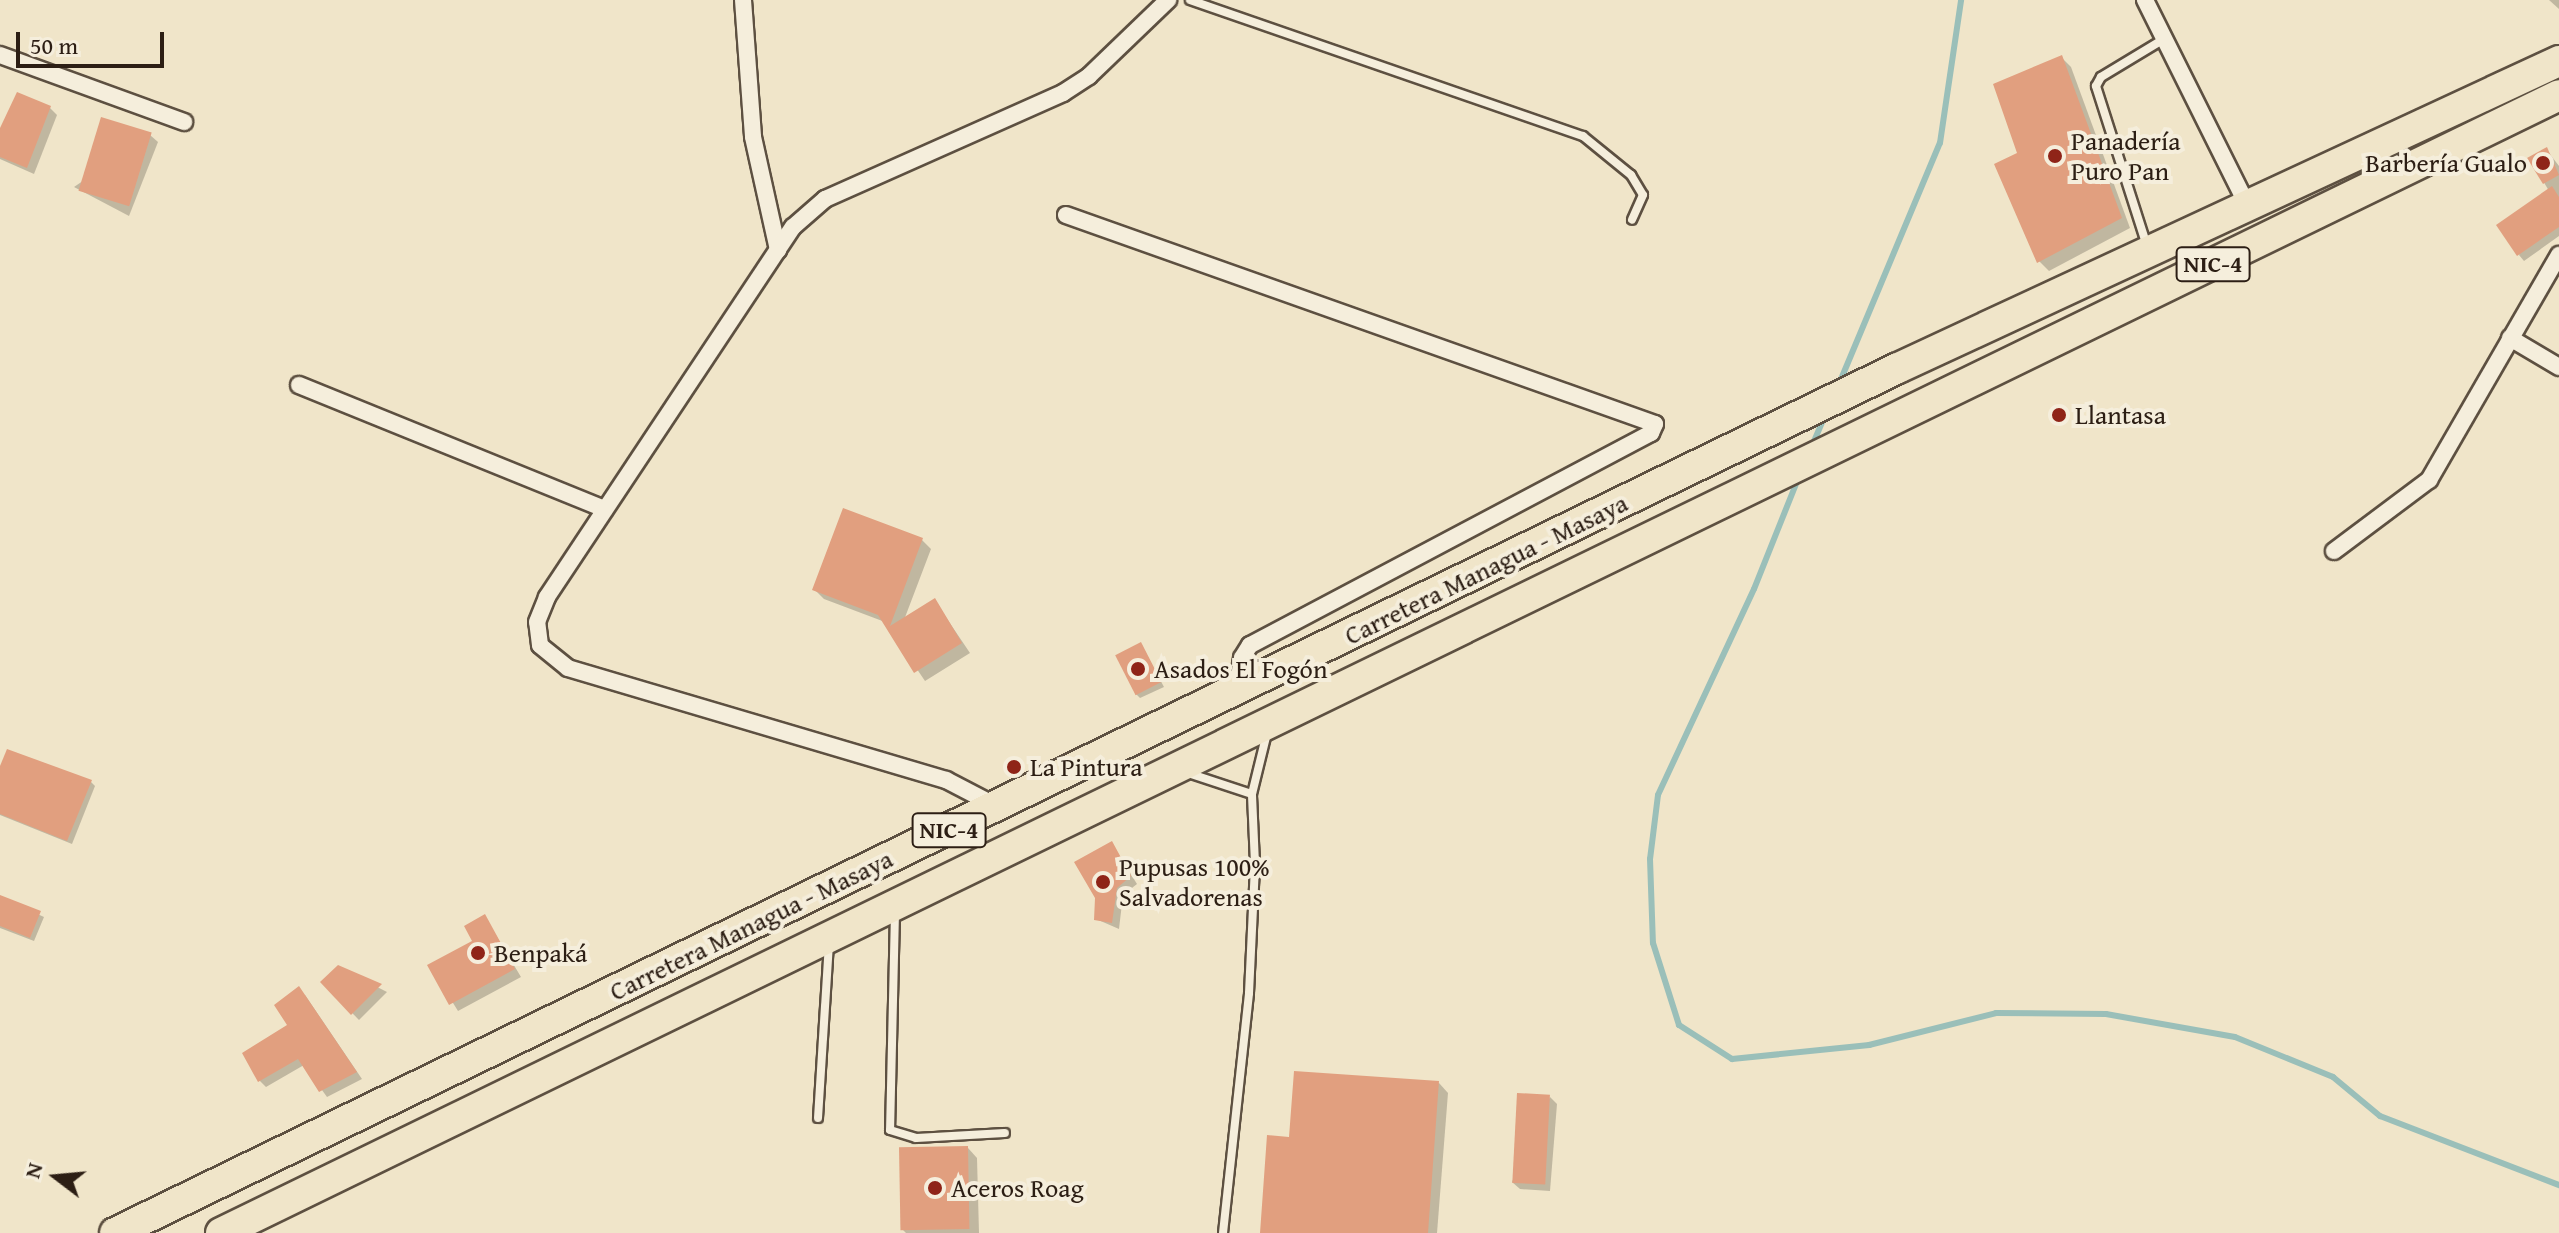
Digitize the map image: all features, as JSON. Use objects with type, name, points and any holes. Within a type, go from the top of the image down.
[{"type":"highway","name":"Carretera Managua - Masaya","points":[[115,1233],[1896,369],[2559,61]]},
{"type":"highway","name":"Carretera Managua - Masaya","points":[[221,1233],[1174,768],[1269,725],[1865,429],[2559,95]]},
{"type":"highway","points":[[1269,725],[1267,706],[1275,689],[1361,630]]},
{"type":"highway","points":[[997,807],[1046,810],[1115,775],[1174,768]]},
{"type":"highway","points":[[499,1046],[489,1069],[506,1087],[520,1086]]},
{"type":"highway","points":[[439,1076],[453,1074],[466,1080],[473,1094],[470,1108],[458,1117]]},
{"type":"street","points":[[743,0],[753,137],[778,250]]},
{"type":"street","points":[[997,807],[946,780],[568,668],[547,654],[537,636],[537,622],[605,509],[793,227],[825,199],[1076,85],[1168,0]]},
{"type":"street","points":[[2145,0],[2247,205]]},
{"type":"street","points":[[0,55],[184,122]]},
{"type":"street","points":[[1066,215],[1655,424],[1651,433],[1250,645],[1242,658],[1237,691]]},
{"type":"street","points":[[2334,551],[2429,480],[2465,426],[2510,338],[2559,255]]},
{"type":"street","points":[[2510,338],[2559,367]]},
{"type":"street","points":[[299,385],[605,509]]},
{"type":"lane","points":[[1190,0],[1583,136],[1631,175],[1643,195],[1632,220]]},
{"type":"lane","points":[[2149,251],[2096,86],[2101,77],[2164,39]]},
{"type":"lane","points":[[1223,1233],[1249,993],[1255,864],[1252,794],[1269,725]]},
{"type":"lane","points":[[1174,768],[1252,794]]},
{"type":"lane","points":[[896,905],[890,1130],[916,1138],[1005,1133]]},
{"type":"lane","points":[[818,1118],[829,937]]},
{"type":"building","points":[[2062,55],[2122,218],[2037,263],[1994,164],[2017,153],[1993,84]]},
{"type":"building","points":[[17,92],[51,106],[27,168],[0,157],[0,128]]},
{"type":"building","points":[[101,117],[152,132],[129,206],[78,191]]},
{"type":"building","name":"Barbería Gualo","points":[[2547,147],[2559,175],[2543,184],[2527,158]]},
{"type":"building","points":[[2552,186],[2559,197],[2559,227],[2517,256],[2496,225]]},
{"type":"building","points":[[843,508],[923,538],[890,626],[935,598],[962,643],[914,673],[878,615],[812,590]]},
{"type":"building","name":"Asados El Fogón","points":[[1141,642],[1161,682],[1136,695],[1115,655]]},
{"type":"building","points":[[7,749],[92,780],[67,841],[0,814],[0,766]]},
{"type":"building","name":"Pupusas 100% Salvadorenas","points":[[1112,841],[1131,876],[1117,888],[1112,923],[1094,920],[1095,898],[1074,862]]},
{"type":"building","points":[[0,895],[41,911],[30,938],[0,926]]},
{"type":"building","name":"Benpaká","points":[[485,914],[515,969],[449,1005],[427,965],[472,941],[464,926]]},
{"type":"building","points":[[338,965],[382,984],[351,1015],[320,982]]},
{"type":"building","points":[[299,986],[357,1072],[319,1092],[298,1059],[258,1082],[242,1053],[287,1025],[274,1005]]},
{"type":"building","points":[[1294,1071],[1439,1081],[1428,1233],[1260,1233],[1267,1135],[1289,1137]]},
{"type":"building","points":[[1517,1093],[1550,1095],[1545,1185],[1512,1183]]},
{"type":"building","name":"Aceros Roag","points":[[968,1146],[969,1229],[900,1230],[899,1147]]},
{"type":"waterway","points":[[1839,384],[1940,143],[1961,0]]},
{"type":"waterway","points":[[1812,446],[1825,416]]},
{"type":"waterway","points":[[1798,479],[1754,589],[1658,795],[1650,859],[1653,943],[1679,1025],[1732,1059],[1869,1045],[1996,1013],[2106,1014],[2235,1037],[2333,1077],[2380,1116],[2559,1185]]},
{"type":"place","name":"Panadería Puro Pan","points":[[2055,156]]},
{"type":"place","name":"Barbería Gualo","points":[[2543,163]]},
{"type":"place","name":"Llantasa","points":[[2059,415]]},
{"type":"place","name":"Asados El Fogón","points":[[1138,669]]},
{"type":"place","name":"La Pintura","points":[[1014,767]]},
{"type":"place","name":"Pupusas 100% Salvadorenas","points":[[1103,882]]},
{"type":"place","name":"Benpaká","points":[[478,953]]},
{"type":"place","name":"Aceros Roag","points":[[935,1188]]}]
